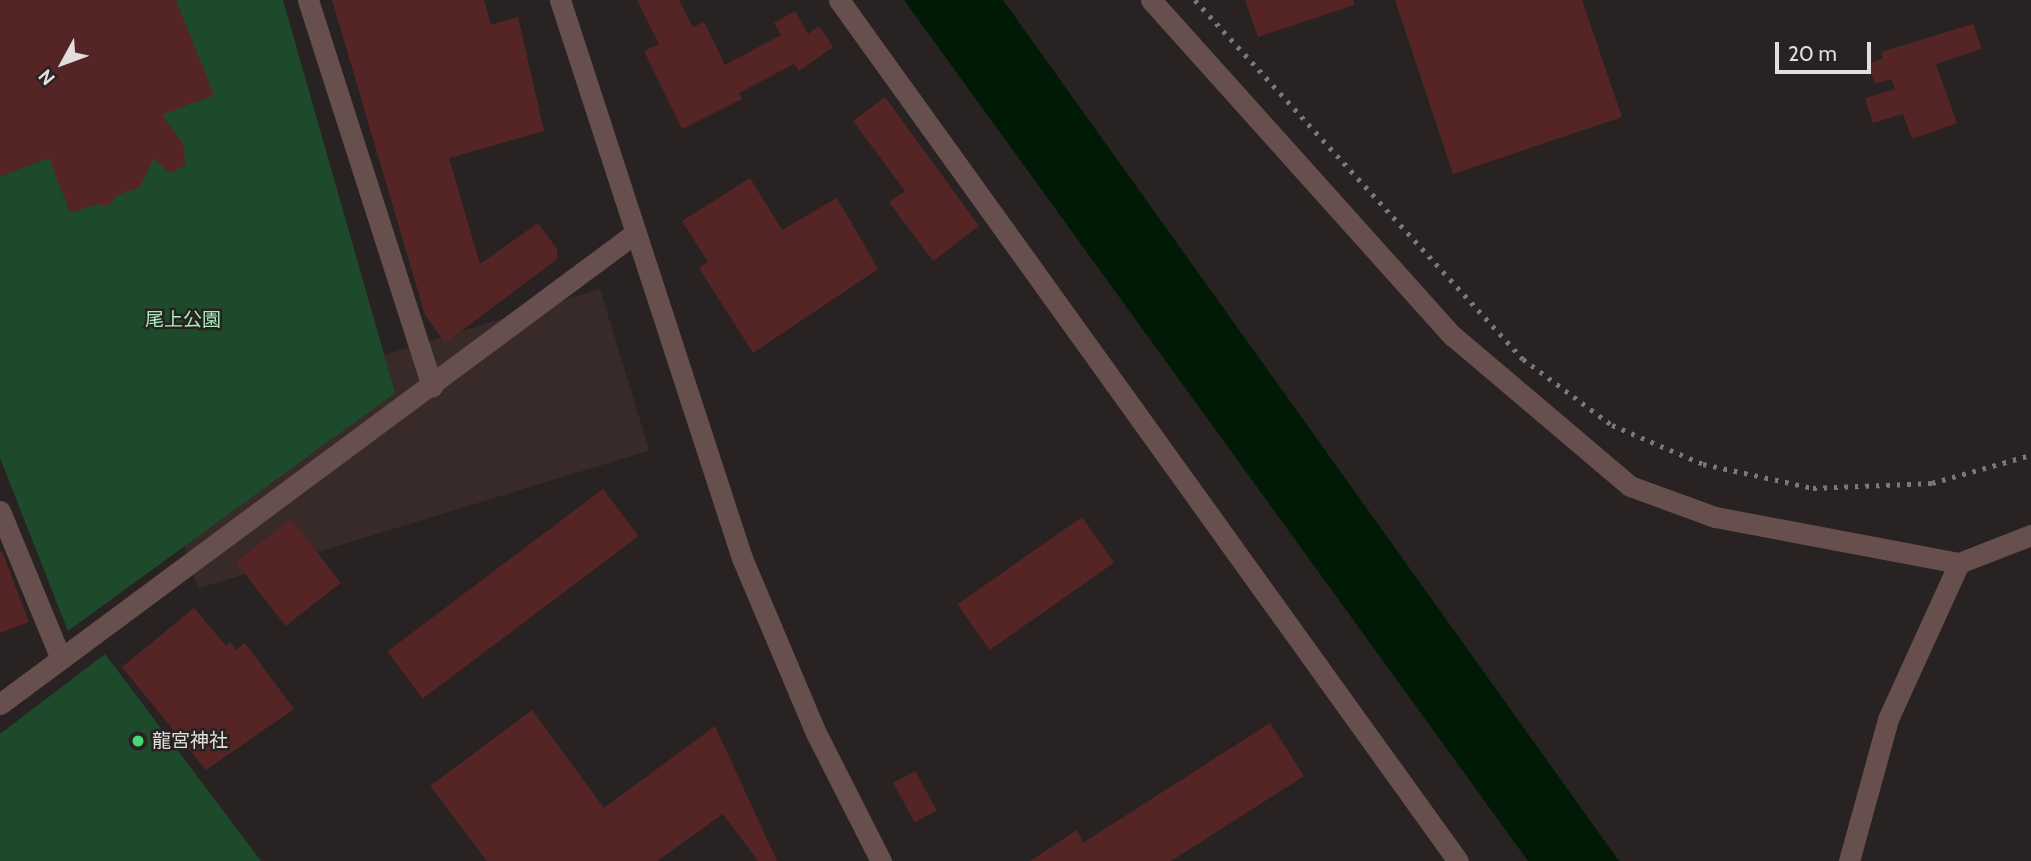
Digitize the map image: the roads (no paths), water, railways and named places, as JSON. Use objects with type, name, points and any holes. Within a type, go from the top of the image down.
[{"type":"street","points":[[308,0],[432,387]]},
{"type":"street","points":[[560,0],[742,558],[816,733],[881,861]]},
{"type":"street","points":[[839,0],[1458,861]]},
{"type":"street","points":[[1151,0],[1454,336],[1630,486],[1715,517],[1959,563],[2031,535]]},
{"type":"street","points":[[0,704],[432,387],[635,234]]},
{"type":"street","points":[[0,511],[61,659]]},
{"type":"street","points":[[1849,861],[1888,719],[1959,563]]},
{"type":"railway","points":[[1195,0],[1523,359],[1612,425],[1703,464],[1813,488],[1932,483],[2031,455]]},
{"type":"place","name":"龍宮神社","points":[[138,741]]},
{"type":"park label","name":"尾上公園","points":[[183,320]]}]
